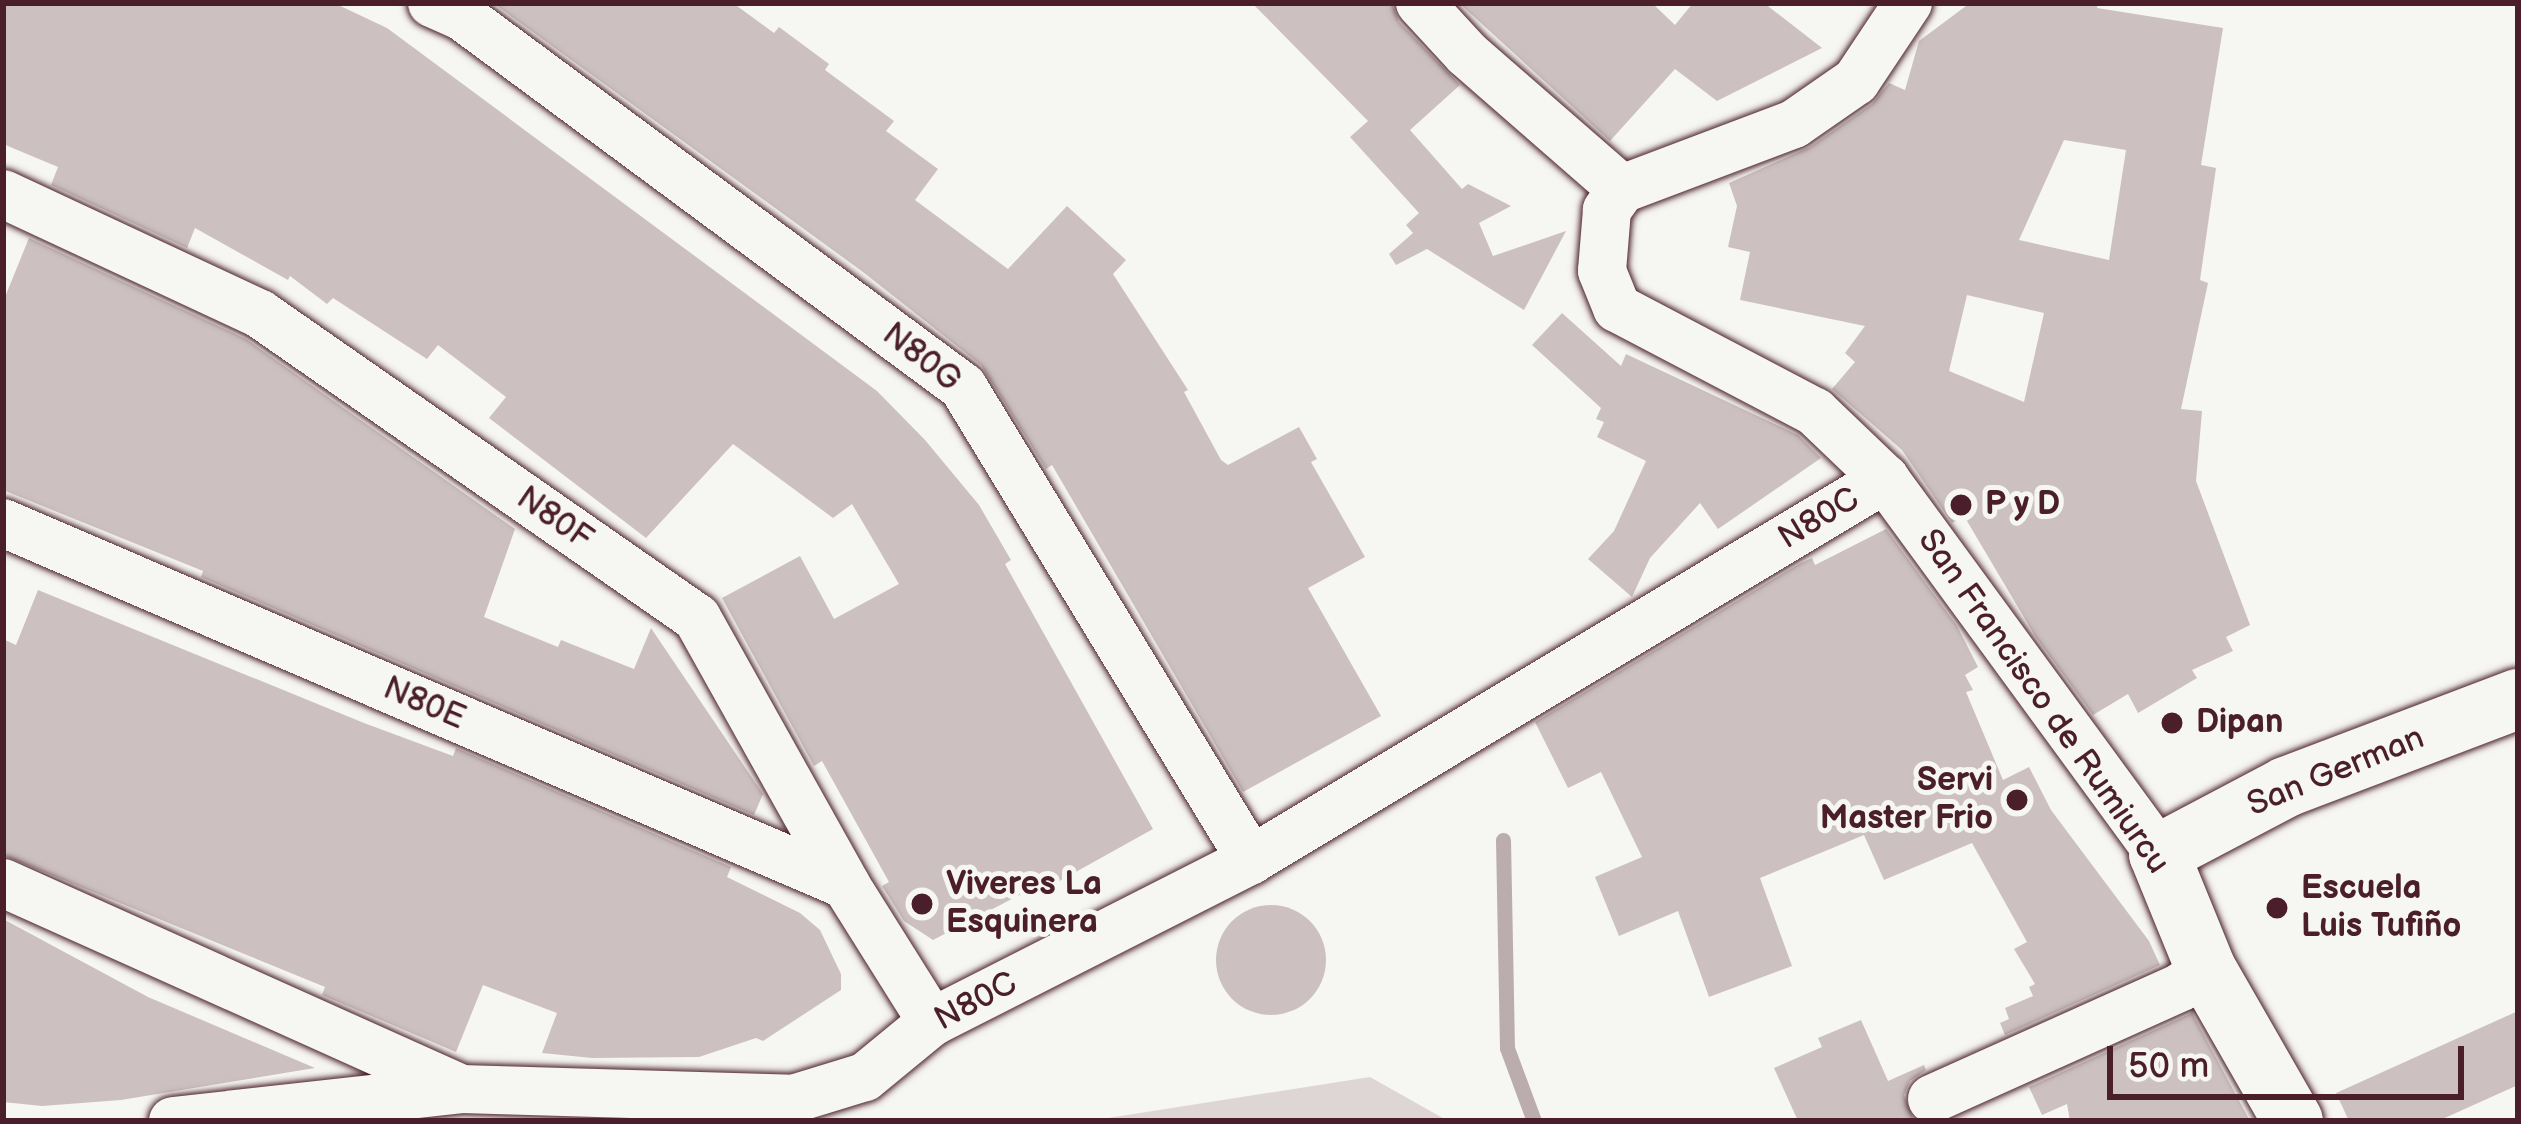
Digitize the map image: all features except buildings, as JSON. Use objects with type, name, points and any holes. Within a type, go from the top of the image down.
[{"type":"main road","name":"San German","points":[[2158,854],[2286,787],[2518,699]]},
{"type":"main road","name":"San Francisco de Rumiurcu","points":[[2158,854],[2206,969],[2293,1121]]},
{"type":"street","name":"N80G","points":[[432,3],[463,17],[963,388],[1251,860]]},
{"type":"street","points":[[1420,3],[1467,54],[1622,189],[1794,124],[1856,81],[1908,3]]},
{"type":"street","name":"San Francisco de Rumiurcu","points":[[1622,189],[1607,210],[1600,252],[1617,308],[1815,412],[1885,479],[2158,854]]},
{"type":"street","name":"N80F","points":[[3,194],[260,314],[697,618],[846,885],[932,1022]]},
{"type":"street","name":"N80C","points":[[173,1121],[461,1089],[788,1110],[865,1077],[932,1022],[1251,860],[1885,479]]},
{"type":"street","name":"N80E","points":[[3,523],[846,885]]},
{"type":"street","points":[[3,884],[461,1089]]},
{"type":"street","points":[[1932,1099],[2180,986],[2206,969]]},
{"type":"shaded area","points":[[1370,1077],[1448,1121],[1089,1121]]},
{"type":"waterway","points":[[1503,840],[1507,1048],[1534,1121]]},
{"type":"place","name":"P y D","points":[[1961,505]]},
{"type":"place","name":"Dipan","points":[[2172,723]]},
{"type":"place","name":"Servi Master Frio","points":[[2017,800]]},
{"type":"place","name":"Viveres La Esquinera","points":[[922,904]]},
{"type":"place","name":"Escuela Luis Tufiño","points":[[2277,908]]}]
